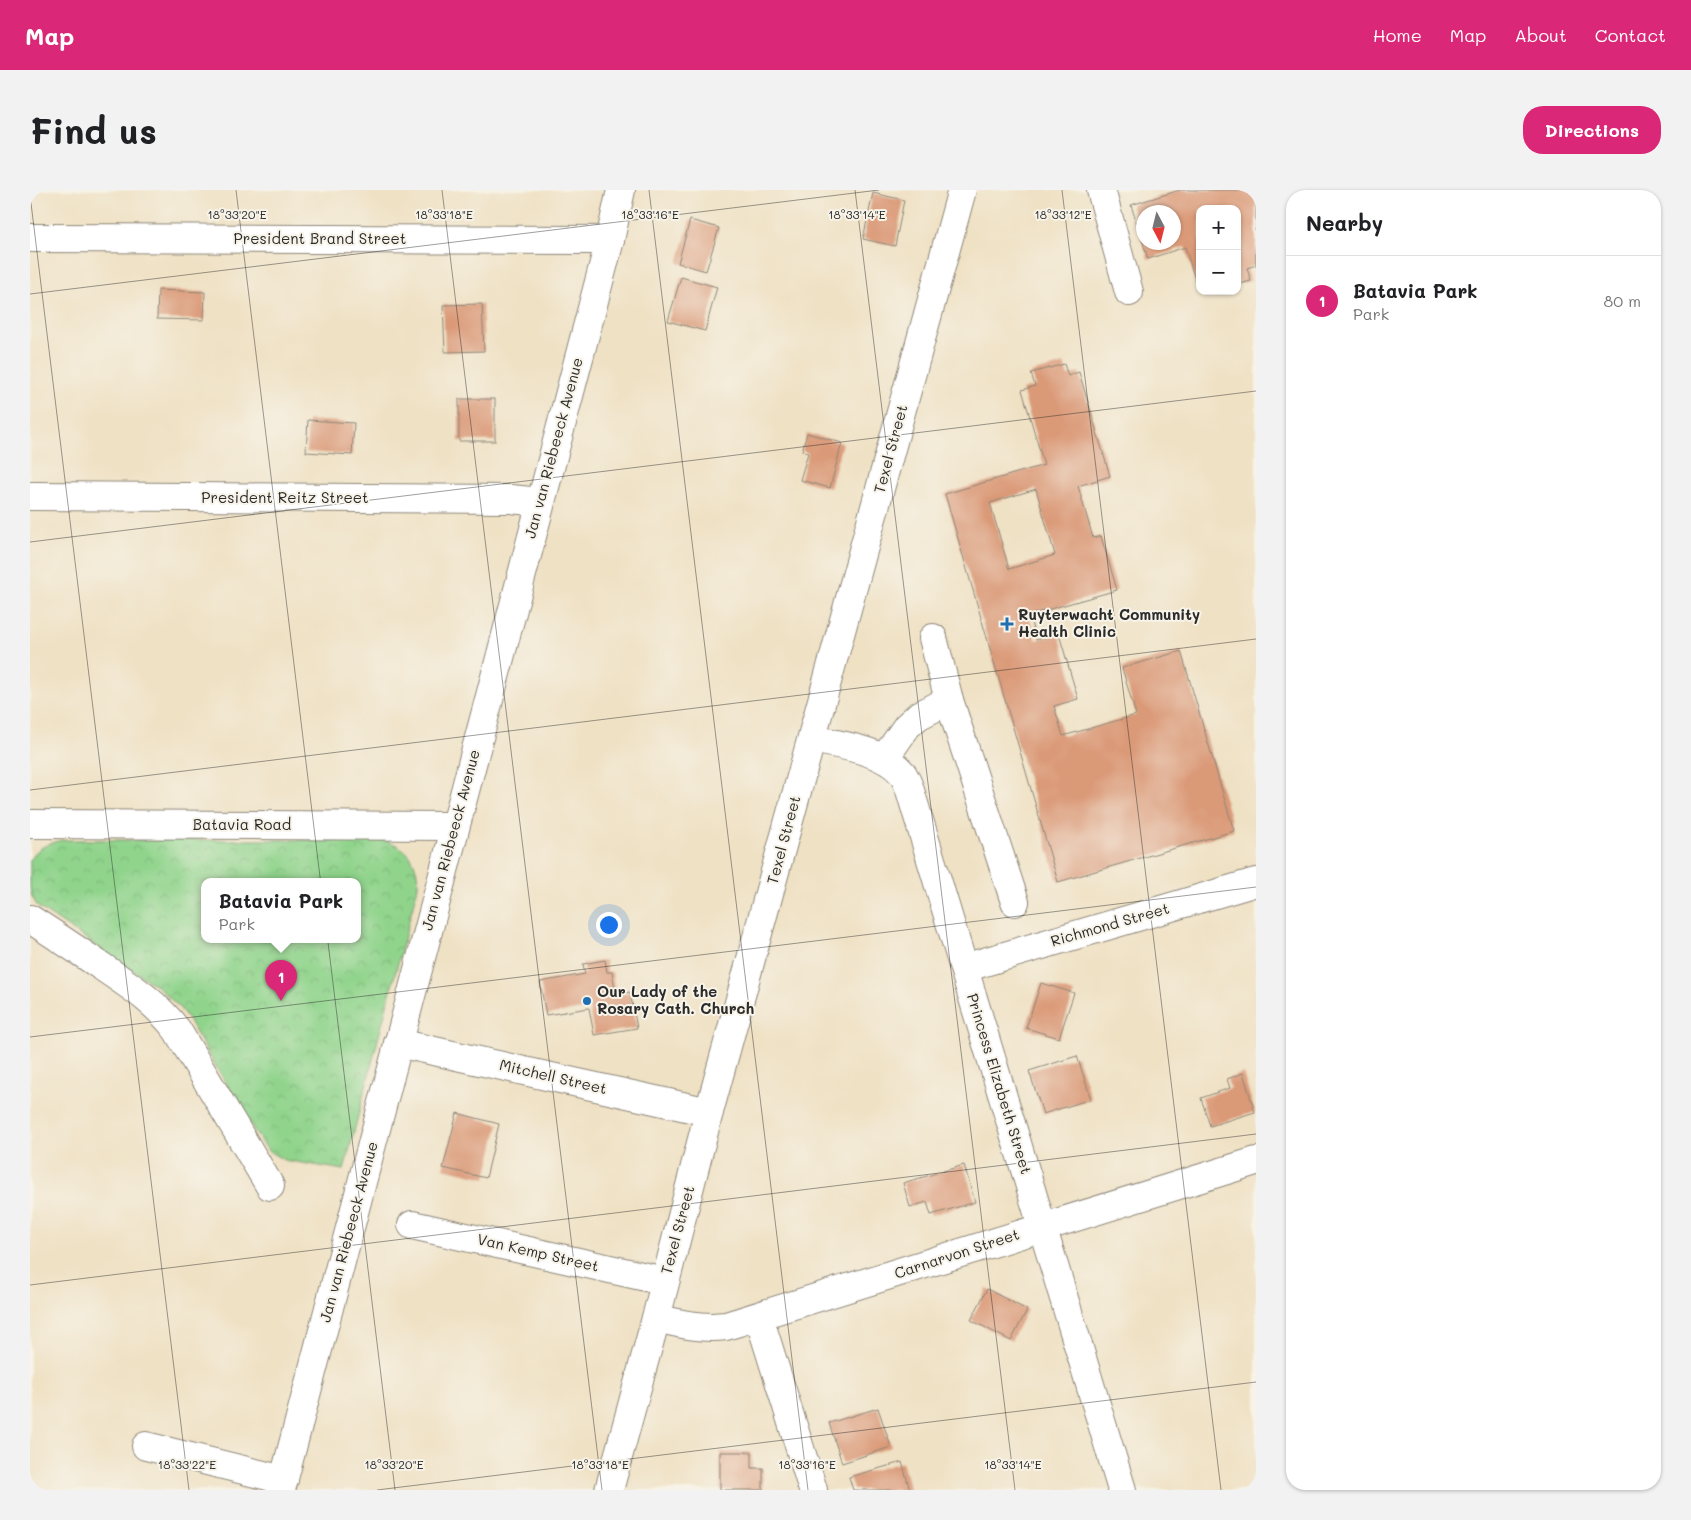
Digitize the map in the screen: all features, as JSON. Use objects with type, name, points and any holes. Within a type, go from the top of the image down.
[{"type":"street","name":"Jan van Riebeeck Avenue","points":[[283,1485],[610,240],[621,190]]},
{"type":"street","name":"Texel Street","points":[[609,1490],[709,1112],[962,190]]},
{"type":"street","points":[[1101,190],[1129,292]]},
{"type":"street","name":"President Brand Street","points":[[30,238],[610,240]]},
{"type":"street","name":"President Reitz Street","points":[[30,496],[511,499],[540,502]]},
{"type":"street","points":[[933,638],[949,700],[1016,902]]},
{"type":"street","points":[[884,759],[907,726],[918,716],[949,700]]},
{"type":"street","name":"Princess Elizabeth Street","points":[[812,738],[847,746],[884,759],[893,764],[903,774],[909,787],[1122,1490]]},
{"type":"street","name":"Batavia Road","points":[[30,824],[455,826]]},
{"type":"street","name":"Richmond Street","points":[[964,968],[1256,882]]},
{"type":"street","points":[[30,919],[134,988],[169,1018],[270,1186]]},
{"type":"street","name":"Mitchell Street","points":[[398,1043],[709,1112]]},
{"type":"street","name":"Carnarvon Street","points":[[656,1318],[709,1328],[726,1326],[1256,1161]]},
{"type":"street","name":"Van Kemp Street","points":[[412,1225],[664,1281]]},
{"type":"street","points":[[759,1317],[813,1490]]},
{"type":"street","points":[[146,1446],[283,1485]]},
{"type":"green space","points":[[63,840],[382,840],[404,850],[416,869],[418,886],[344,1170],[284,1160],[270,1152],[260,1140],[186,1016],[178,1006],[158,987],[38,907],[30,890],[30,861],[39,849]]},
{"type":"building","points":[[1180,190],[1256,190],[1256,265],[1247,268],[1251,281],[1241,284],[1241,205],[1196,205],[1196,283],[1185,247],[1181,248],[1181,205],[1136,205],[1136,221],[1131,205]]},
{"type":"building","points":[[873,193],[904,200],[895,246],[863,239]]},
{"type":"building","points":[[690,220],[719,228],[706,271],[678,263]]},
{"type":"building","points":[[1145,250],[1176,250],[1148,259]]},
{"type":"building","points":[[681,277],[717,287],[705,331],[668,321]]},
{"type":"building","points":[[158,290],[205,292],[204,320],[157,319]]},
{"type":"building","points":[[482,304],[484,351],[445,352],[443,305]]},
{"type":"building","name":"Ruyterwacht Community Health Clinic","points":[[1064,364],[1068,376],[1079,372],[1110,476],[1078,486],[1093,538],[1101,536],[1117,590],[1029,615],[1036,640],[1059,634],[1078,699],[1054,706],[1063,736],[1136,715],[1122,668],[1181,651],[1234,831],[1058,882],[945,494],[1044,465],[1022,390],[1035,386],[1031,373]],"holes":[[[1036,489],[1055,555],[1009,569],[990,503]]]},
{"type":"building","points":[[459,399],[495,399],[495,441],[459,441]]},
{"type":"building","points":[[308,420],[354,423],[352,455],[306,452]]},
{"type":"building","points":[[807,433],[842,443],[830,488],[800,480],[808,453],[802,451]]},
{"type":"building","name":"Our Lady of the Rosary Cath. Church","points":[[605,960],[607,972],[612,972],[616,995],[630,992],[637,1028],[594,1035],[589,1008],[546,1015],[540,982],[585,974],[583,964]]},
{"type":"building","points":[[1041,983],[1074,993],[1059,1038],[1026,1028]]},
{"type":"building","points":[[1077,1056],[1091,1099],[1043,1114],[1029,1071]]},
{"type":"building","points":[[1243,1073],[1255,1112],[1210,1126],[1201,1098],[1230,1088],[1227,1079]]},
{"type":"building","points":[[457,1113],[499,1124],[486,1178],[443,1168]]},
{"type":"building","points":[[964,1165],[975,1202],[931,1215],[927,1202],[910,1207],[903,1183]]},
{"type":"building","points":[[987,1289],[1027,1310],[1011,1341],[971,1320]]},
{"type":"building","points":[[878,1408],[891,1447],[842,1463],[829,1423]]},
{"type":"building","points":[[720,1452],[752,1452],[752,1468],[763,1468],[763,1490],[720,1490]]},
{"type":"building","points":[[902,1462],[910,1490],[853,1490],[849,1477]]},
{"type":"place","name":"Ruyterwacht Community Health Clinic","points":[[1007,624]]},
{"type":"place","name":"Batavia Park","points":[[281,1001]]},
{"type":"place","name":"Our Lady of the Rosary Cath. Church","points":[[587,1001]]}]
